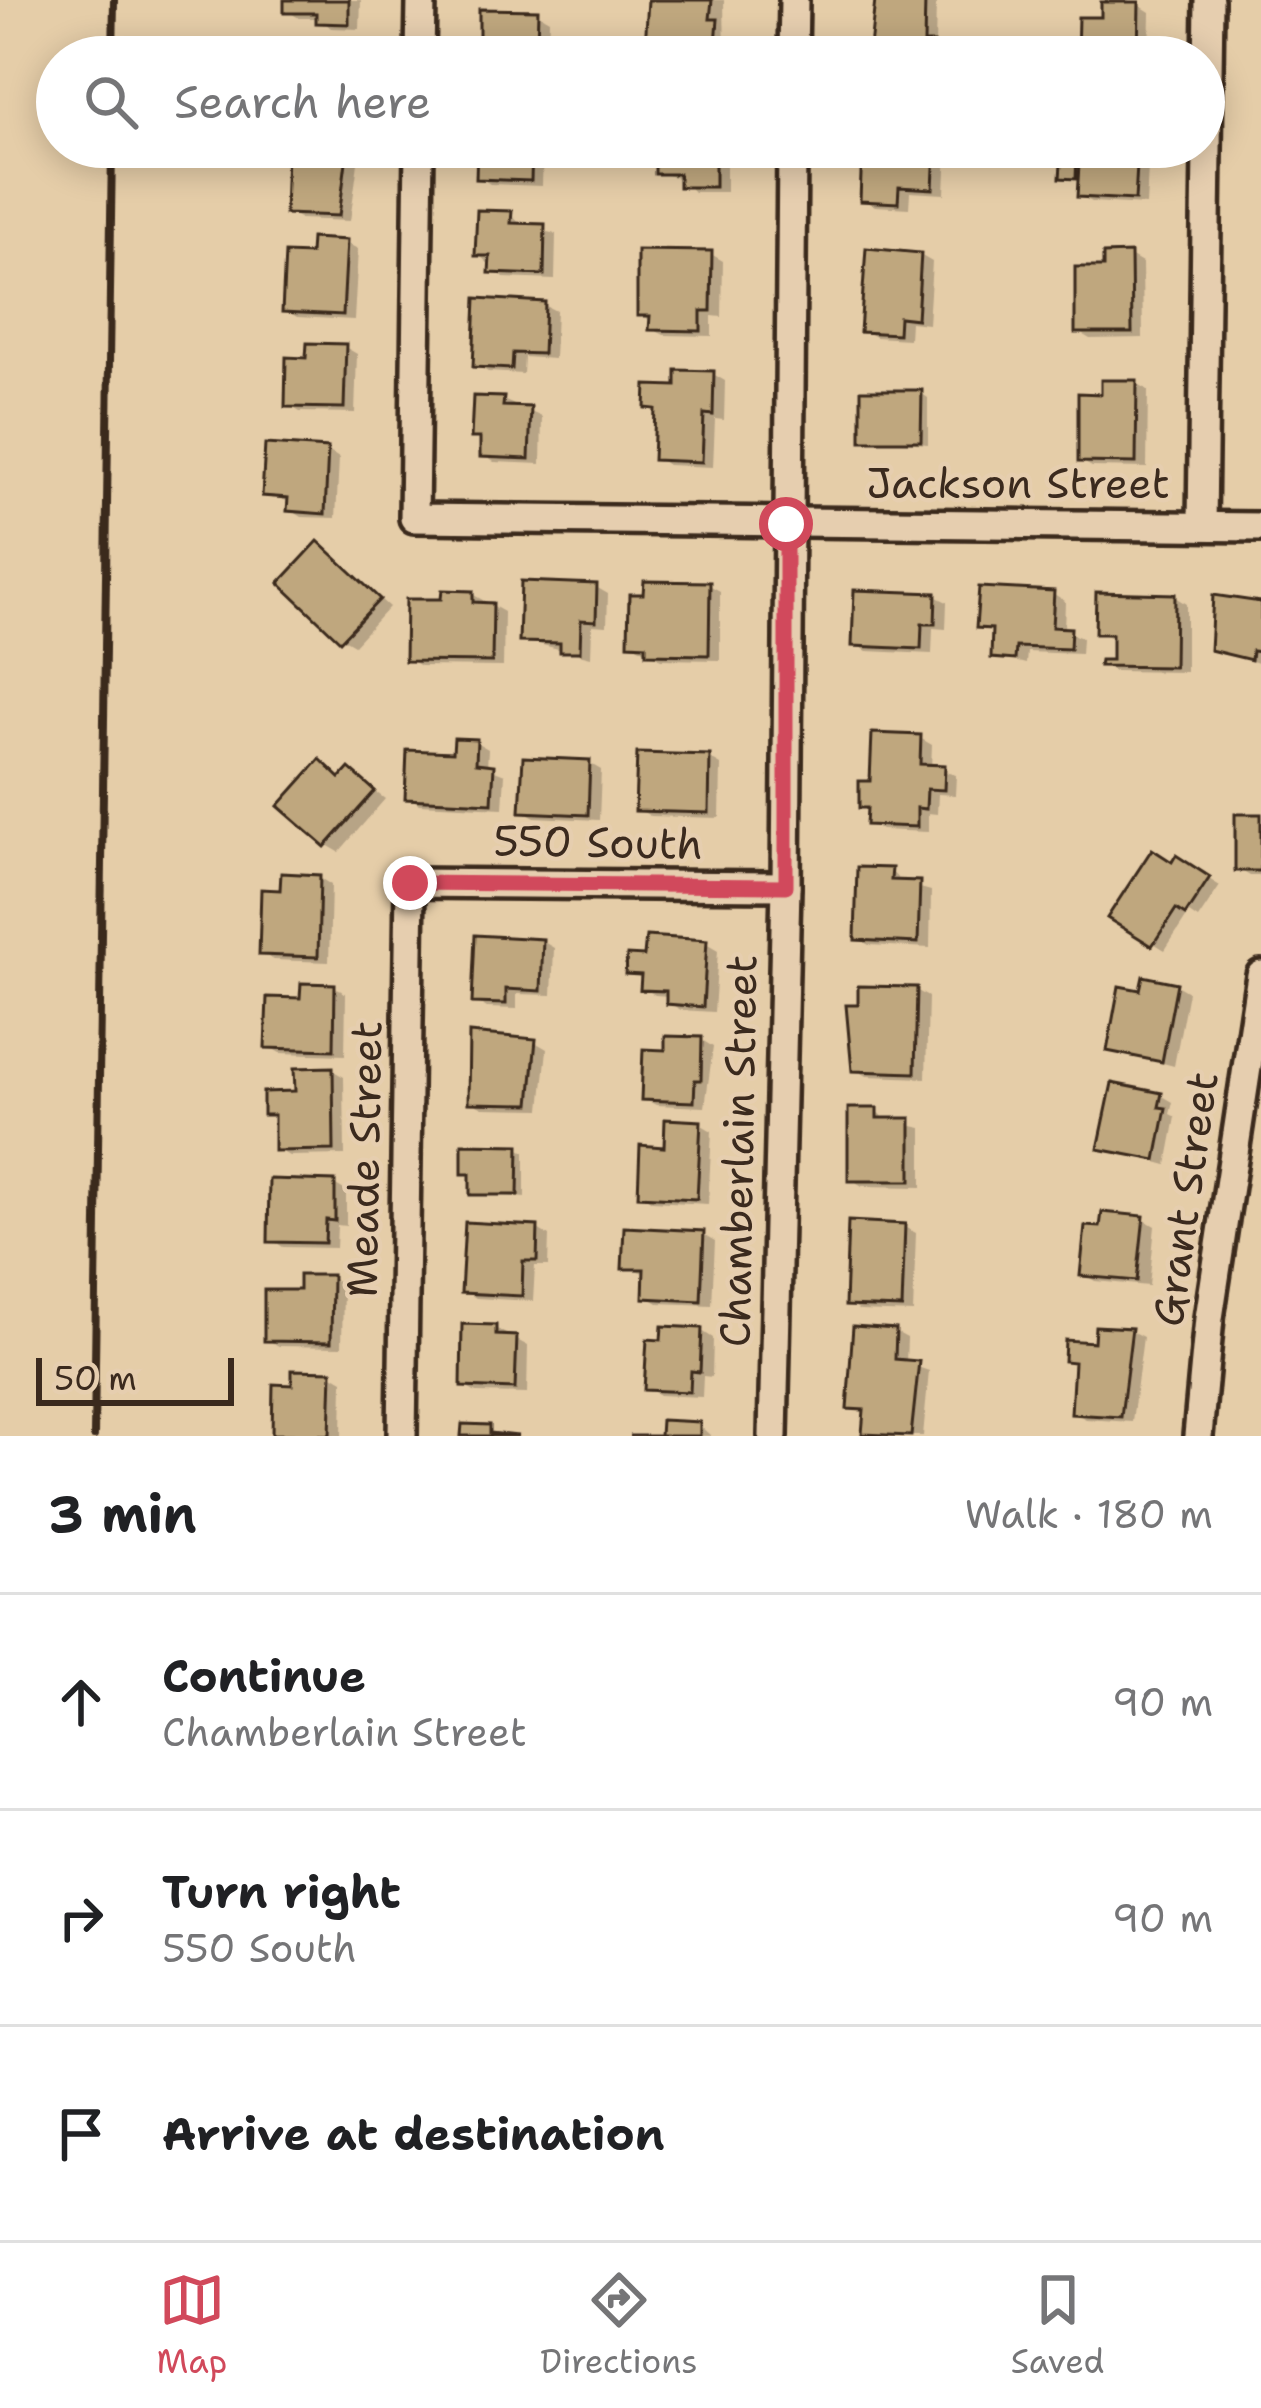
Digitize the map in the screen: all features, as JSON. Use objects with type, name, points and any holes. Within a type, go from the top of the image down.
[{"type":"street","points":[[420,36],[421,0]]},
{"type":"street","points":[[793,36],[794,0]]},
{"type":"street","points":[[1209,0],[1209,36]]},
{"type":"street","name":"Jackson Street","points":[[419,168],[414,518],[1261,527]]},
{"type":"street","name":"Chamberlain Street","points":[[773,1436],[786,886],[792,168]]},
{"type":"street","points":[[1202,526],[1207,168]]},
{"type":"street","name":"550 South","points":[[410,883],[786,886]]},
{"type":"street","name":"Meade Street","points":[[402,1436],[410,883]]},
{"type":"street","name":"Grant Street","points":[[1198,1436],[1209,1318],[1261,975]]},
{"type":"building","points":[[284,0],[349,0],[349,24],[316,23],[316,13],[284,13]]},
{"type":"building","points":[[648,0],[712,0],[710,19],[718,19],[717,36],[646,36]]},
{"type":"building","points":[[875,0],[925,0],[924,36],[871,36]]},
{"type":"building","points":[[1101,2],[1139,2],[1138,36],[1078,36],[1078,17],[1101,17]]},
{"type":"building","points":[[479,9],[538,10],[537,36],[479,36]]},
{"type":"building","points":[[286,168],[345,168],[339,216],[285,214]]},
{"type":"building","points":[[476,168],[531,168],[531,181],[476,179]]},
{"type":"building","points":[[655,168],[715,168],[715,187],[679,187],[679,174],[655,174]]},
{"type":"building","points":[[861,168],[934,168],[933,189],[899,187],[898,203],[860,201]]},
{"type":"building","points":[[1061,168],[1076,168],[1076,179],[1060,178]]},
{"type":"building","points":[[1079,168],[1137,168],[1135,200],[1077,197]]},
{"type":"building","points":[[477,210],[512,211],[511,223],[545,224],[544,275],[489,273],[490,256],[475,256]]},
{"type":"building","points":[[311,238],[347,240],[343,315],[282,312],[285,253],[310,254]]},
{"type":"building","points":[[866,248],[921,253],[917,319],[899,317],[898,334],[860,332]]},
{"type":"building","points":[[637,250],[712,251],[711,311],[701,311],[701,331],[649,330],[650,316],[637,316]]},
{"type":"building","points":[[1131,253],[1132,333],[1075,333],[1075,267],[1103,267],[1103,254]]},
{"type":"building","points":[[476,298],[545,302],[543,354],[513,353],[512,369],[473,367]]},
{"type":"building","points":[[307,343],[346,344],[344,408],[285,407],[286,357],[306,358]]},
{"type":"building","points":[[676,370],[714,371],[713,415],[704,414],[702,462],[653,460],[655,409],[645,408],[646,385],[676,386]]},
{"type":"building","points":[[1101,380],[1137,380],[1136,463],[1078,462],[1078,393],[1101,394]]},
{"type":"building","points":[[861,390],[922,390],[921,441],[861,441]]},
{"type":"building","points":[[473,396],[504,397],[503,406],[531,407],[529,459],[480,457],[480,438],[471,438]]},
{"type":"building","points":[[265,444],[328,448],[325,514],[287,511],[288,498],[262,496]]},
{"type":"building","points":[[318,541],[380,599],[340,641],[279,583]]},
{"type":"building","points":[[521,581],[597,584],[596,621],[581,620],[580,652],[560,652],[560,643],[519,642]]},
{"type":"building","points":[[644,581],[710,582],[709,655],[646,654],[646,645],[628,644],[629,594],[643,594]]},
{"type":"building","points":[[979,587],[1054,591],[1052,627],[1071,628],[1070,649],[1016,647],[1015,660],[991,658],[992,629],[976,628]]},
{"type":"building","points":[[442,590],[473,591],[473,602],[493,603],[492,662],[405,661],[406,599],[441,599]]},
{"type":"building","points":[[854,590],[936,593],[935,624],[922,624],[921,649],[852,646]]},
{"type":"building","points":[[1096,592],[1175,594],[1174,667],[1099,666],[1100,660],[1112,660],[1112,634],[1095,634]]},
{"type":"building","points":[[1213,595],[1261,602],[1261,652],[1252,651],[1251,660],[1210,650]]},
{"type":"building","points":[[872,733],[921,735],[920,764],[945,765],[944,790],[927,789],[926,809],[917,808],[917,827],[866,825],[867,808],[859,808],[859,781],[870,781]]},
{"type":"building","points":[[454,738],[477,739],[476,763],[494,765],[492,803],[405,799],[407,750],[453,752]]},
{"type":"building","points":[[637,753],[710,755],[709,813],[635,811]]},
{"type":"building","points":[[523,757],[590,760],[588,815],[520,812]]},
{"type":"building","points":[[320,759],[340,778],[349,768],[375,791],[325,847],[278,806]]},
{"type":"building","points":[[1235,814],[1261,814],[1261,871],[1235,871]]},
{"type":"building","points":[[1152,849],[1172,862],[1176,855],[1210,877],[1185,915],[1176,909],[1152,946],[1107,918]]},
{"type":"building","points":[[857,867],[892,868],[891,880],[920,881],[918,943],[855,940]]},
{"type":"building","points":[[281,873],[320,875],[318,957],[259,955],[261,889],[280,890]]},
{"type":"building","points":[[475,935],[543,939],[541,991],[506,989],[506,1004],[472,1003]]},
{"type":"building","points":[[646,936],[707,940],[703,1007],[666,1004],[666,991],[640,990],[641,975],[625,974],[627,955],[644,956]]},
{"type":"building","points":[[1143,976],[1177,983],[1162,1062],[1107,1051],[1119,986],[1140,990]]},
{"type":"building","points":[[301,983],[335,984],[334,1050],[265,1048],[267,997],[300,998]]},
{"type":"building","points":[[858,986],[917,987],[915,1073],[852,1071],[846,1005],[858,1005]]},
{"type":"building","points":[[469,1033],[536,1039],[530,1104],[468,1103]]},
{"type":"building","points":[[665,1036],[702,1037],[701,1080],[695,1080],[694,1102],[641,1100],[643,1049],[665,1050]]},
{"type":"building","points":[[333,1067],[334,1150],[274,1151],[274,1115],[263,1115],[263,1092],[295,1091],[294,1068]]},
{"type":"building","points":[[1112,1083],[1162,1093],[1159,1107],[1166,1108],[1156,1160],[1098,1149]]},
{"type":"building","points":[[848,1108],[877,1108],[877,1118],[911,1118],[911,1181],[848,1181]]},
{"type":"building","points":[[665,1119],[701,1121],[697,1199],[638,1196],[640,1145],[664,1147]]},
{"type":"building","points":[[462,1144],[519,1145],[518,1195],[470,1195],[470,1174],[462,1174]]},
{"type":"building","points":[[269,1179],[335,1181],[335,1221],[326,1220],[325,1243],[268,1242]]},
{"type":"building","points":[[1102,1212],[1144,1216],[1137,1281],[1080,1276],[1085,1226],[1100,1227]]},
{"type":"building","points":[[848,1221],[905,1224],[902,1308],[845,1306]]},
{"type":"building","points":[[465,1222],[538,1226],[537,1261],[523,1261],[522,1296],[461,1293]]},
{"type":"building","points":[[624,1227],[704,1231],[701,1301],[643,1298],[644,1269],[622,1269]]},
{"type":"building","points":[[299,1275],[332,1275],[331,1342],[264,1341],[264,1290],[299,1290]]},
{"type":"building","points":[[462,1324],[496,1325],[496,1335],[517,1336],[515,1389],[461,1387]]},
{"type":"building","points":[[662,1326],[702,1328],[700,1372],[691,1371],[690,1392],[644,1390],[647,1339],[661,1340]]},
{"type":"building","points":[[853,1326],[896,1329],[895,1359],[919,1361],[911,1436],[862,1434],[864,1410],[847,1409]]},
{"type":"building","points":[[1095,1326],[1132,1328],[1121,1417],[1071,1414],[1074,1362],[1064,1361],[1065,1340],[1094,1342]]},
{"type":"building","points":[[292,1370],[332,1371],[330,1435],[272,1434],[273,1384],[292,1385]]},
{"type":"building","points":[[661,1420],[700,1422],[700,1436],[660,1436]]},
{"type":"building","points":[[462,1424],[490,1425],[490,1433],[518,1436],[461,1436]]},
{"type":"railway","points":[[113,36],[114,0]]},
{"type":"railway","points":[[94,1436],[112,168]]},
{"type":"route","points":[[410,883],[786,886],[786,524]]}]
